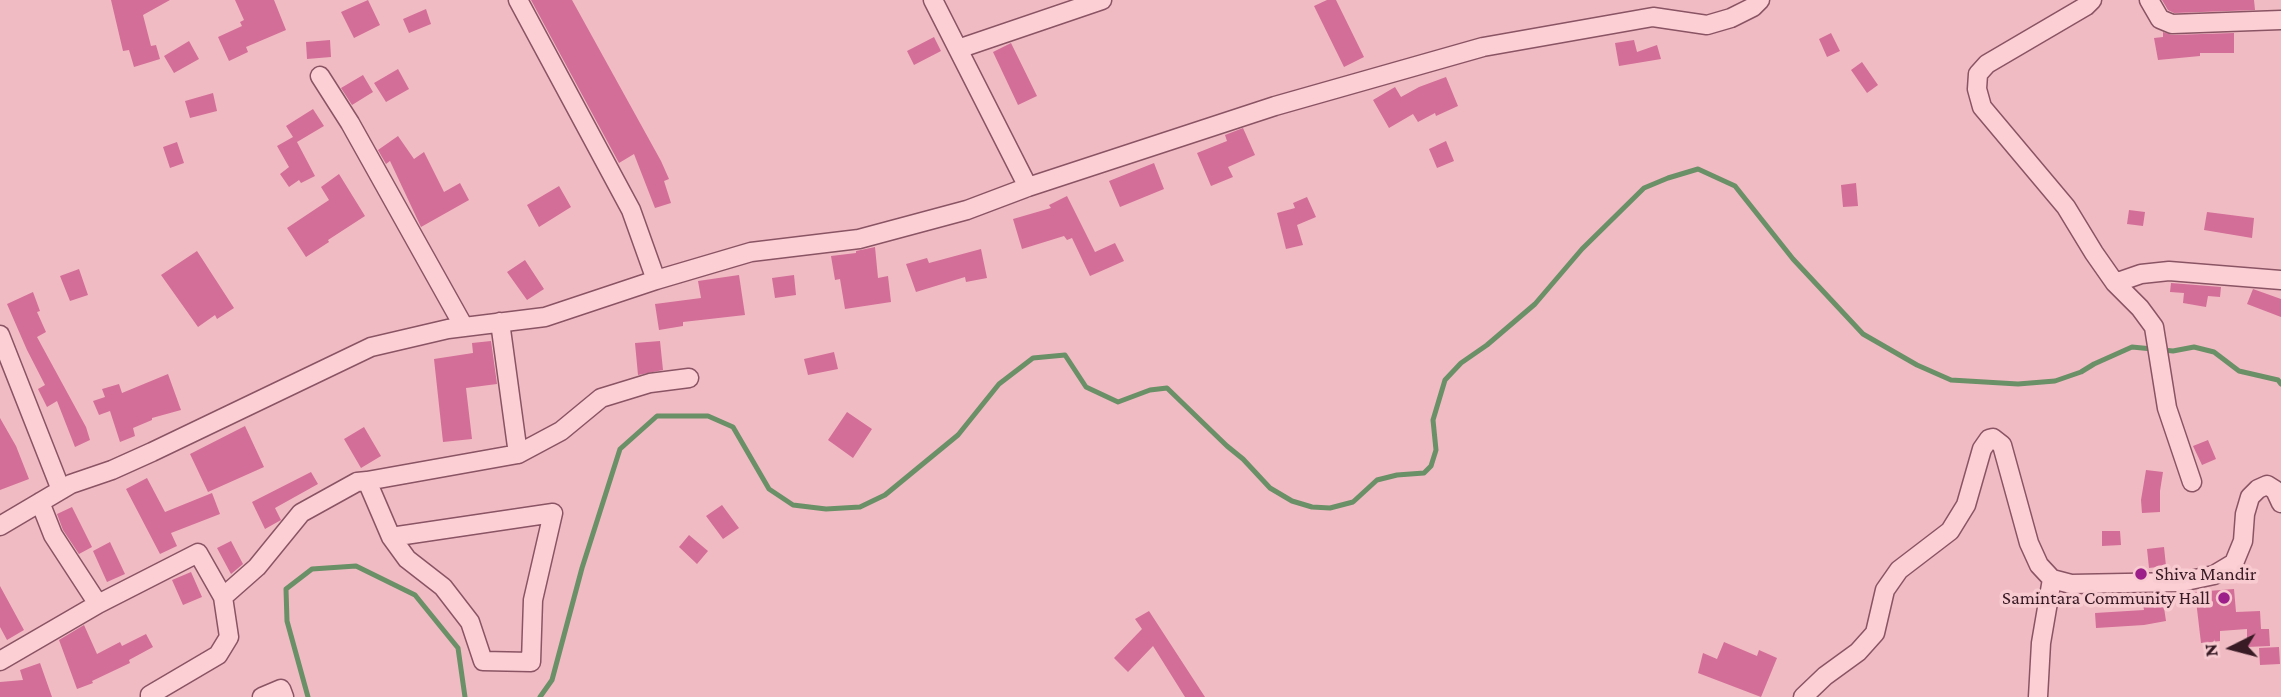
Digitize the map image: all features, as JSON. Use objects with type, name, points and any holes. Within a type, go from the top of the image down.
[{"type":"street","points":[[519,0],[631,210],[656,280]]},
{"type":"street","points":[[933,0],[1028,187]]},
{"type":"street","points":[[958,49],[1102,0]]},
{"type":"street","points":[[0,526],[61,490],[152,452],[371,347],[448,329],[545,317],[751,252],[859,239],[967,210],[1028,187],[1275,106],[1483,47],[1653,17],[1707,25],[1731,18],[1753,7],[1760,0]]},
{"type":"street","points":[[2092,0],[1987,64],[1978,74],[1977,89],[1982,107],[2066,208],[2115,283],[2140,308],[2154,327],[2162,391],[2192,482]]},
{"type":"street","points":[[2149,0],[2160,19],[2172,24],[2281,20]]},
{"type":"street","points":[[320,76],[350,123],[464,327]]},
{"type":"street","points":[[2115,283],[2141,274],[2169,271],[2281,280]]},
{"type":"street","points":[[500,322],[518,454]]},
{"type":"street","points":[[0,335],[61,490]]},
{"type":"street","points":[[223,597],[257,567],[301,513],[357,482],[518,454],[561,431],[601,398],[650,383],[689,377]]},
{"type":"street","points":[[1803,697],[1857,652],[1875,633],[1885,590],[1899,570],[1950,531],[1966,505],[1982,449],[1989,439],[1993,438],[2002,445],[2029,543],[2039,565],[2052,579],[2071,584],[2181,582],[2214,575],[2234,563],[2243,541],[2245,514],[2250,497],[2267,485],[2275,490],[2281,503]]},
{"type":"street","points":[[366,481],[391,537],[407,559],[443,587],[470,622],[483,661],[531,662],[533,600],[553,513],[391,537]]},
{"type":"street","points":[[40,502],[53,535],[98,604]]},
{"type":"street","points":[[0,661],[98,604],[198,553],[223,597],[229,637],[218,655],[150,697]]},
{"type":"street","points":[[2038,697],[2040,643],[2052,579]]},
{"type":"street","points":[[262,697],[281,689],[284,697]]},
{"type":"building","points":[[111,0],[170,0],[143,15],[151,46],[156,45],[160,59],[134,67],[129,50],[123,51]]},
{"type":"building","points":[[235,0],[274,0],[286,30],[246,47],[248,52],[229,61],[218,37],[242,26],[240,22],[244,20]]},
{"type":"building","points":[[368,0],[380,25],[354,38],[341,12]]},
{"type":"building","points":[[531,0],[572,0],[661,161],[669,179],[664,181],[671,203],[655,208],[634,154],[619,163]]},
{"type":"building","points":[[1327,0],[1336,0],[1364,57],[1344,67],[1314,6]]},
{"type":"building","points":[[2162,0],[2254,0],[2255,10],[2174,13],[2168,10]]},
{"type":"building","points":[[426,9],[431,24],[409,33],[403,19]]},
{"type":"building","points":[[2163,32],[2172,35],[2234,33],[2234,53],[2200,53],[2200,56],[2158,60],[2154,38],[2163,37]]},
{"type":"building","points":[[1831,33],[1840,51],[1827,57],[1819,39]]},
{"type":"building","points":[[934,37],[941,51],[914,65],[907,51]]},
{"type":"building","points":[[330,40],[331,57],[307,59],[306,42]]},
{"type":"building","points":[[1634,40],[1637,52],[1657,45],[1661,59],[1619,66],[1615,43]]},
{"type":"building","points":[[189,41],[199,59],[174,73],[164,56]]},
{"type":"building","points":[[1011,43],[1037,96],[1018,105],[993,52]]},
{"type":"building","points":[[1862,62],[1878,85],[1867,93],[1851,70]]},
{"type":"building","points":[[398,69],[409,89],[386,102],[374,83]]},
{"type":"building","points":[[363,75],[373,92],[352,105],[341,88]]},
{"type":"building","points":[[1446,77],[1458,106],[1418,122],[1413,114],[1389,128],[1373,100],[1395,87],[1401,97]]},
{"type":"building","points":[[213,93],[217,111],[190,118],[185,101]]},
{"type":"building","points":[[313,109],[324,126],[297,142],[315,176],[301,183],[299,180],[289,187],[280,174],[289,167],[277,146],[293,137],[286,126]]},
{"type":"building","points":[[1243,128],[1255,155],[1228,167],[1233,177],[1211,186],[1197,153],[1227,141],[1225,135]]},
{"type":"building","points":[[398,136],[414,159],[424,152],[444,192],[460,183],[469,200],[421,227],[390,161],[386,164],[378,150]]},
{"type":"building","points":[[1446,141],[1454,161],[1437,168],[1429,149]]},
{"type":"building","points":[[177,142],[184,163],[170,168],[163,147]]},
{"type":"building","points":[[1154,163],[1164,189],[1120,207],[1109,181]]},
{"type":"building","points":[[339,174],[365,216],[306,257],[287,228],[329,200],[321,187]]},
{"type":"building","points":[[1856,183],[1858,206],[1843,207],[1841,185]]},
{"type":"building","points":[[559,186],[571,207],[539,227],[527,205]]},
{"type":"building","points":[[1067,196],[1095,252],[1115,243],[1124,261],[1090,276],[1072,238],[1067,240],[1064,236],[1022,249],[1013,219],[1051,208],[1049,205]]},
{"type":"building","points":[[1307,197],[1316,217],[1297,225],[1303,245],[1286,249],[1277,213],[1295,208],[1293,203]]},
{"type":"building","points":[[2129,210],[2145,212],[2143,226],[2127,224]]},
{"type":"building","points":[[2207,212],[2254,218],[2252,238],[2204,230]]},
{"type":"building","points":[[875,247],[878,278],[888,276],[891,302],[845,309],[840,279],[835,280],[831,256]]},
{"type":"building","points":[[981,249],[987,278],[966,282],[965,277],[916,292],[906,264],[927,258],[929,263]]},
{"type":"building","points":[[197,251],[234,308],[217,319],[215,315],[198,327],[161,275]]},
{"type":"building","points":[[525,260],[544,289],[527,300],[507,272]]},
{"type":"building","points":[[79,269],[88,295],[70,301],[60,276]]},
{"type":"building","points":[[739,275],[745,315],[683,322],[683,326],[659,330],[655,304],[701,298],[698,281]]},
{"type":"building","points":[[794,275],[796,295],[775,298],[772,278]]},
{"type":"building","points":[[2171,283],[2221,287],[2220,297],[2208,296],[2206,307],[2183,303],[2184,293],[2170,292]]},
{"type":"building","points":[[2253,289],[2281,299],[2281,317],[2247,304]]},
{"type":"building","points":[[33,292],[40,311],[37,312],[46,332],[37,337],[86,427],[90,440],[75,447],[57,401],[47,407],[38,389],[45,385],[7,304]]},
{"type":"building","points":[[491,341],[497,384],[466,388],[472,439],[443,442],[434,359],[473,353],[472,343]]},
{"type":"building","points":[[660,341],[663,370],[638,375],[635,343]]},
{"type":"building","points":[[834,352],[838,369],[808,375],[804,359]]},
{"type":"building","points":[[168,374],[181,410],[152,418],[133,428],[135,436],[120,442],[110,411],[99,415],[93,401],[105,397],[102,389],[119,384],[122,393]]},
{"type":"building","points":[[847,412],[872,429],[853,458],[828,440]]},
{"type":"building","points":[[0,418],[16,446],[29,479],[0,490]]},
{"type":"building","points":[[245,426],[264,467],[208,492],[190,454]]},
{"type":"building","points":[[364,427],[381,456],[361,468],[344,439]]},
{"type":"building","points":[[2208,440],[2216,459],[2202,465],[2193,446]]},
{"type":"building","points":[[2146,470],[2163,472],[2160,512],[2142,513],[2141,500]]},
{"type":"building","points":[[311,472],[318,484],[275,508],[281,520],[265,529],[252,502]]},
{"type":"building","points":[[147,478],[165,512],[212,493],[220,514],[171,533],[177,546],[160,554],[126,489]]},
{"type":"building","points":[[722,505],[739,528],[723,539],[706,516]]},
{"type":"building","points":[[72,507],[92,547],[79,554],[63,530],[57,514]]},
{"type":"building","points":[[2102,531],[2120,531],[2121,545],[2102,546]]},
{"type":"building","points":[[689,535],[708,551],[697,564],[679,547]]},
{"type":"building","points":[[231,541],[243,564],[231,574],[217,548]]},
{"type":"building","points":[[110,542],[125,574],[107,582],[93,551]]},
{"type":"building","points":[[2164,547],[2166,566],[2149,568],[2147,549]]},
{"type":"building","points":[[191,572],[202,597],[183,605],[172,580]]},
{"type":"building","points":[[0,586],[24,630],[7,640],[0,627]]},
{"type":"building","points":[[2234,589],[2236,612],[2260,611],[2261,629],[2269,629],[2270,646],[2247,647],[2247,629],[2220,631],[2220,641],[2201,643],[2195,592]]},
{"type":"building","points":[[2163,601],[2166,621],[2096,628],[2095,613],[2144,610],[2143,604]]},
{"type":"building","points":[[1149,611],[1205,697],[1185,697],[1153,646],[1128,672],[1114,658],[1142,629],[1135,619]]},
{"type":"building","points":[[84,625],[97,654],[120,642],[122,646],[146,634],[153,647],[129,660],[130,663],[77,689],[59,640]]},
{"type":"building","points":[[1724,642],[1757,656],[1759,650],[1777,658],[1761,697],[1698,673],[1703,653],[1717,659]]},
{"type":"building","points":[[2279,647],[2280,664],[2260,665],[2259,648]]},
{"type":"building","points":[[40,663],[52,697],[0,697],[0,682],[23,680],[20,670]]},
{"type":"waterway","points":[[540,697],[552,680],[582,568],[620,449],[657,416],[708,416],[733,427],[769,489],[793,505],[826,509],[860,507],[885,495],[958,435],[999,384],[1033,358],[1065,355],[1086,387],[1118,402],[1150,390],[1167,388],[1270,488],[1292,501],[1312,507],[1330,508],[1353,502],[1377,480],[1424,473],[1431,466],[1436,450],[1433,420],[1445,380],[1461,363],[1487,345],[1535,304],[1582,249],[1644,188],[1698,169],[1735,186],[1793,259],[1863,334],[1917,365],[1951,380],[2018,384],[2055,381],[2081,372],[2132,347],[2173,351],[2194,347],[2214,352],[2239,371],[2278,380],[2281,384]]},
{"type":"waterway","points":[[308,697],[287,621],[286,589],[312,569],[356,566],[415,595],[458,648],[465,697]]},
{"type":"place","name":"Shiva Mandir","points":[[2141,574]]},
{"type":"place","name":"Samintara Community Hall","points":[[2224,598]]}]
